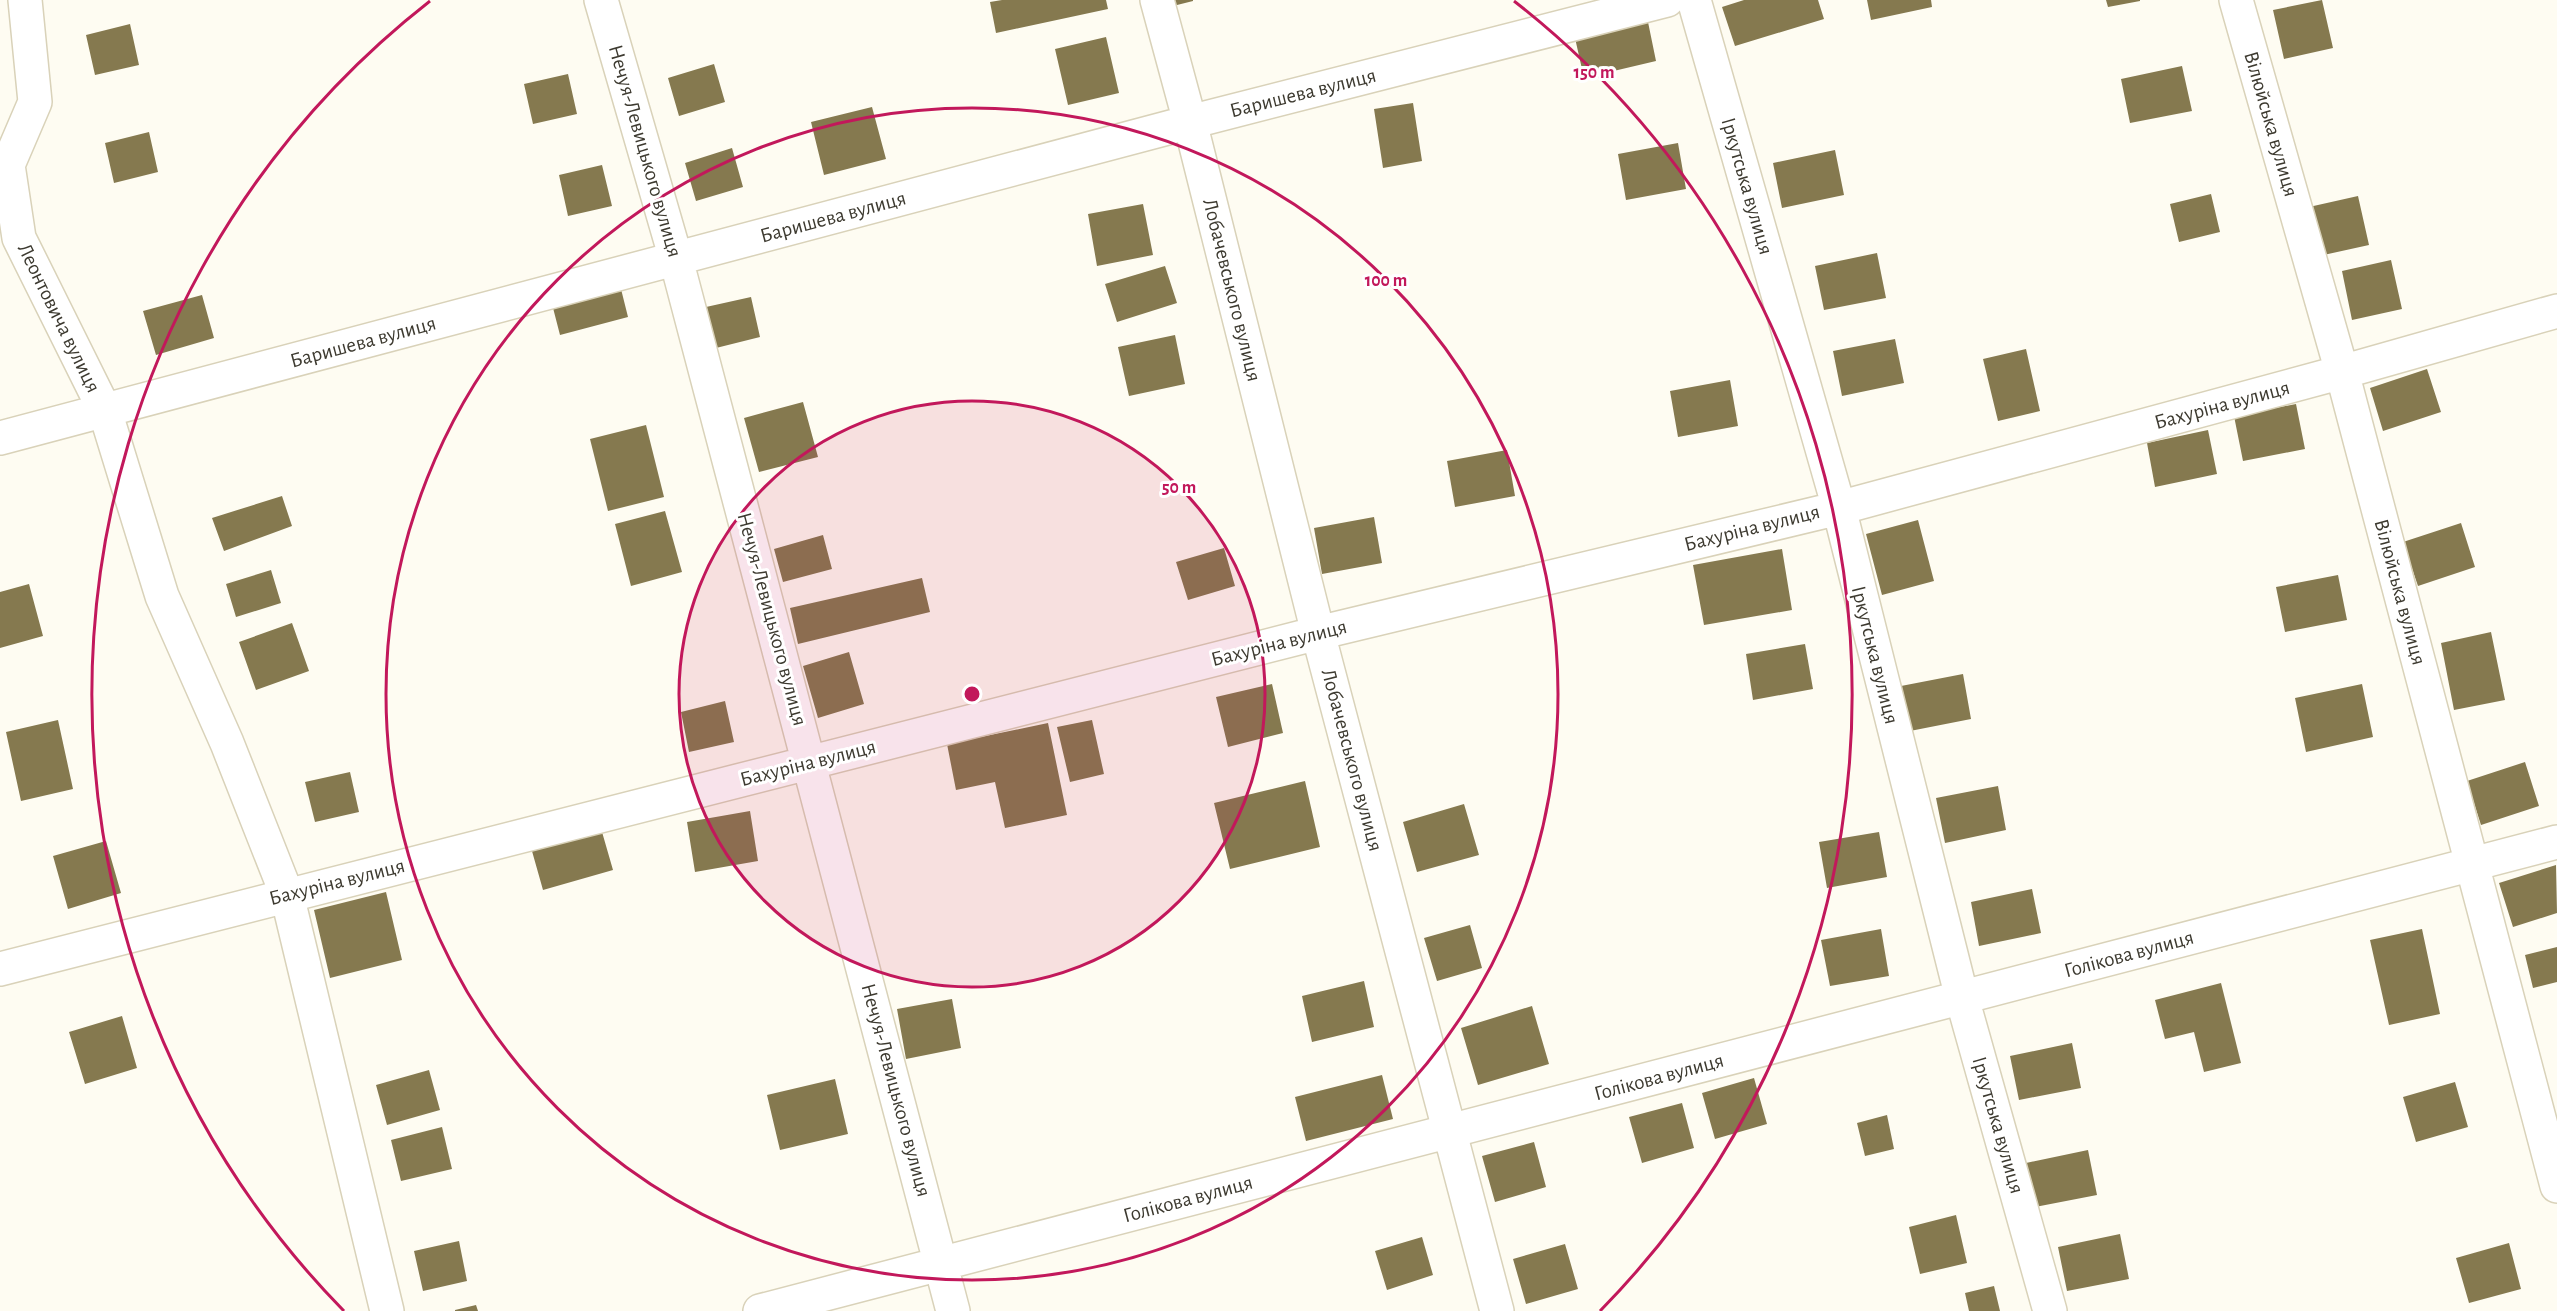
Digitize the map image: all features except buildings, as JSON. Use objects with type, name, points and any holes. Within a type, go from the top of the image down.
[{"type":"street","name":"Леонтовича вулиця","points":[[25,0],[35,102],[8,165],[19,238],[105,411],[162,596],[227,743],[287,895],[387,1311]]},
{"type":"street","name":"Нечуя-Левицького вулиця","points":[[601,0],[676,259],[953,1311]]},
{"type":"street","name":"Лобачевського вулиця","points":[[1157,0],[1190,122],[1318,633],[1452,1131],[1497,1311]]},
{"type":"street","name":"Баришева вулиця","points":[[0,438],[1190,122],[1667,0]]},
{"type":"street","name":"Іркутська вулиця","points":[[1694,0],[1839,507],[1962,998],[2050,1311]]},
{"type":"street","name":"Вілюйська вулиця","points":[[2236,0],[2342,372],[2557,1186]]},
{"type":"street","name":"Бахуріна вулиця","points":[[0,969],[1318,633],[1839,507],[2342,372],[2557,310]]},
{"type":"street","name":"Голікова вулиця","points":[[760,1311],[2557,842]]}]
